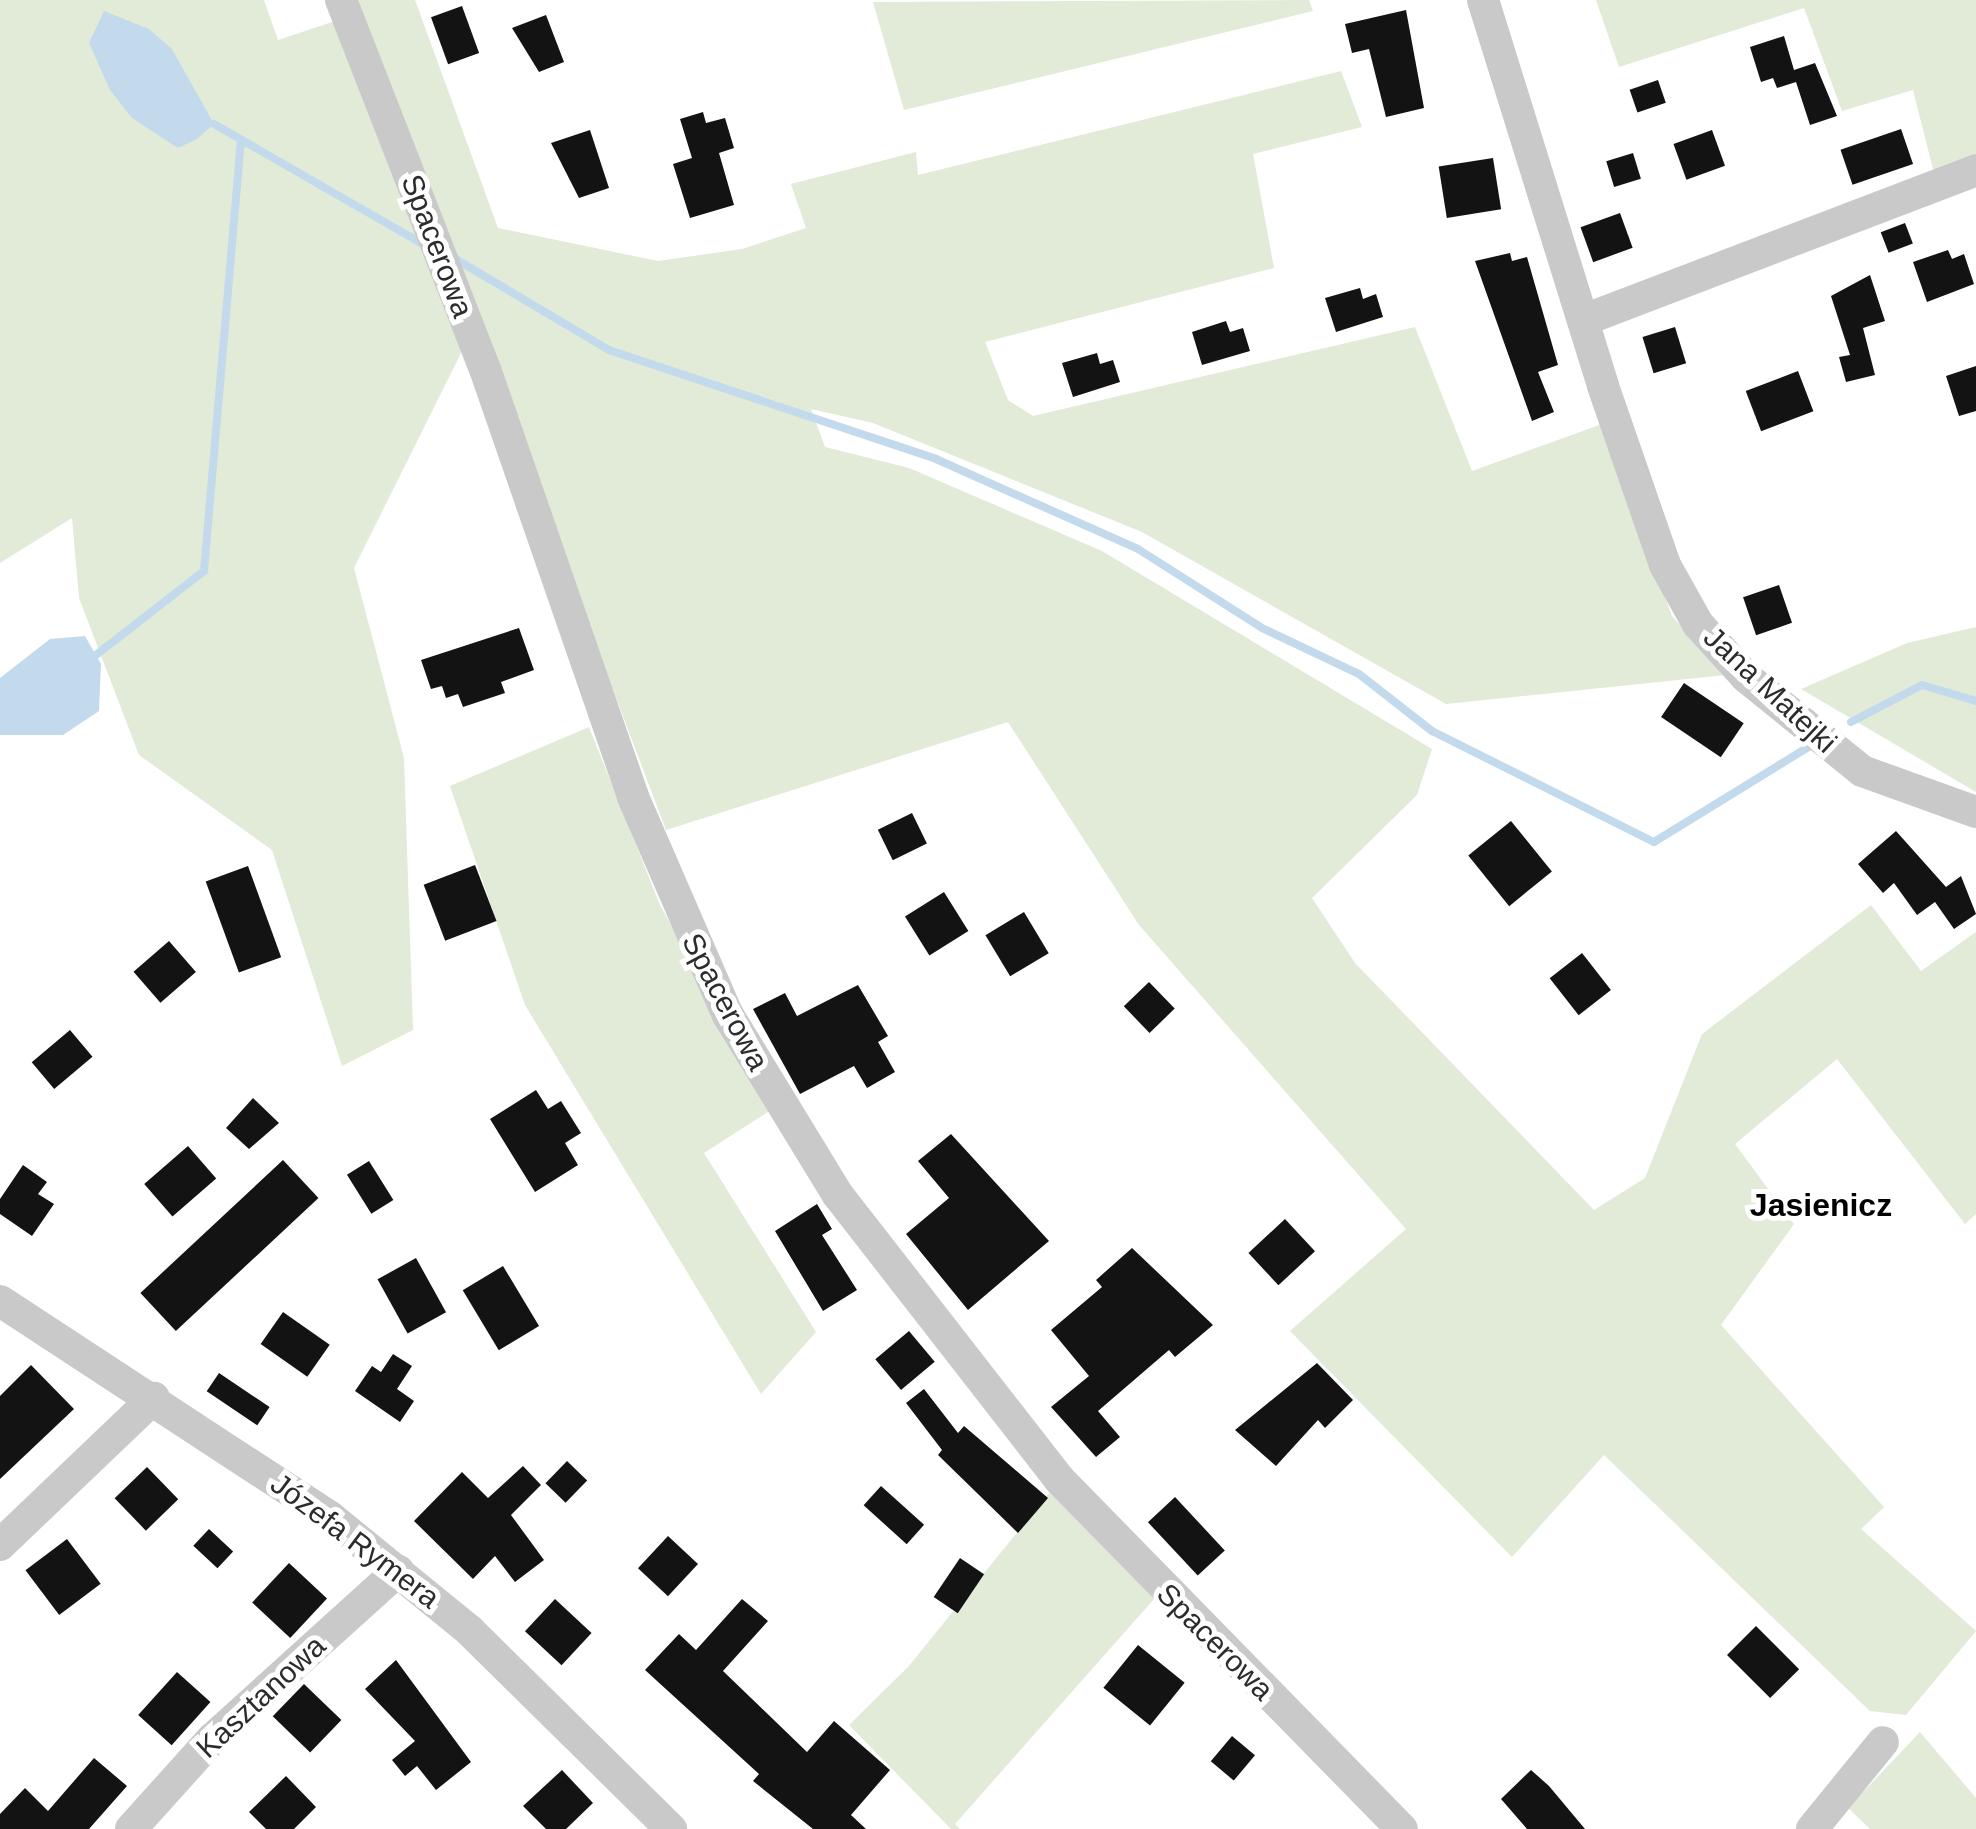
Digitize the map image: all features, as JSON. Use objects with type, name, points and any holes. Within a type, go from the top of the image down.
[{"type":"street","name":"Spacerowa","points":[[341,0],[485,369],[633,797],[728,1014],[838,1195],[1059,1479],[1402,1829]]},
{"type":"street","name":"Jana Matejki","points":[[1482,0],[1665,565],[1698,624],[1746,676],[1862,771],[1976,812]]},
{"type":"street","points":[[1584,320],[1976,170]]},
{"type":"street","name":"Józefa Rymera","points":[[0,1301],[154,1398],[398,1571],[469,1630],[672,1829]]},
{"type":"street","points":[[0,1546],[154,1398]]},
{"type":"street","name":"Kasztanowa","points":[[131,1829],[212,1739],[398,1571]]},
{"type":"street","points":[[1812,1829],[1883,1742]]},
{"type":"green space","points":[[0,0],[264,0],[278,40],[335,21],[465,345],[354,568],[404,758],[413,1030],[342,1066],[272,850],[139,755],[79,598],[72,518],[0,563]]},
{"type":"green space","points":[[352,0],[415,0],[498,228],[658,261],[742,249],[806,228],[791,184],[916,152],[918,175],[1341,71],[1362,127],[1253,154],[1274,268],[985,342],[1008,400],[1033,416],[1415,327],[1472,471],[1602,424],[1672,616],[1726,675],[1446,704],[1142,532],[873,423],[811,409],[825,447],[909,468],[1102,551],[1432,749],[1417,795],[1312,898],[1355,963],[1594,1210],[1645,1178],[1702,1034],[1871,905],[1921,971],[1976,932],[1976,1214],[1965,1224],[1837,1059],[1735,1144],[1794,1224],[1721,1325],[1884,1507],[1861,1529],[1976,1631],[1906,1715],[1870,1711],[1604,1455],[1512,1557],[1290,1331],[1406,1229],[1139,925],[1008,722],[666,830]]},
{"type":"green space","points":[[1309,0],[1313,11],[904,110],[873,2]]},
{"type":"green space","points":[[1596,0],[1976,0],[1976,157],[1934,173],[1913,90],[1842,111],[1804,8],[1619,67]]},
{"type":"green space","points":[[1976,627],[1976,792],[1801,689],[1907,643]]},
{"type":"green space","points":[[589,727],[660,905],[774,1108],[704,1153],[816,1332],[761,1394],[525,1005],[450,786]]},
{"type":"green space","points":[[1053,1488],[1154,1599],[955,1824],[960,1829],[951,1829],[849,1725],[908,1667]]},
{"type":"green space","points":[[1920,1732],[1976,1798],[1976,1829],[1870,1829],[1848,1808]]},
{"type":"water","points":[[104,11],[149,29],[172,49],[214,124],[197,139],[178,148],[132,118],[110,90],[89,43]]},
{"type":"water","points":[[85,636],[101,664],[99,711],[63,735],[0,735],[0,678],[50,639]]},
{"type":"building","points":[[462,6],[479,53],[448,64],[431,17]]},
{"type":"building","points":[[1406,10],[1424,108],[1386,117],[1369,49],[1352,53],[1345,24]]},
{"type":"building","points":[[546,15],[564,62],[539,72],[512,28]]},
{"type":"building","points":[[1784,36],[1794,70],[1815,63],[1837,116],[1810,125],[1796,82],[1777,88],[1773,78],[1761,82],[1750,47]]},
{"type":"building","points":[[1658,80],[1666,103],[1637,112],[1630,90]]},
{"type":"building","points":[[703,112],[706,123],[725,118],[734,148],[719,153],[734,205],[690,218],[673,164],[692,158],[680,119]]},
{"type":"building","points":[[1901,129],[1913,164],[1853,185],[1840,150]]},
{"type":"building","points":[[590,130],[609,188],[579,198],[551,143]]},
{"type":"building","points":[[1712,130],[1725,166],[1686,180],[1673,144]]},
{"type":"building","points":[[1633,153],[1641,179],[1614,187],[1606,161]]},
{"type":"building","points":[[1493,158],[1501,209],[1447,218],[1439,167]]},
{"type":"building","points":[[1620,213],[1633,248],[1593,262],[1581,227]]},
{"type":"building","points":[[1905,223],[1913,244],[1889,253],[1881,232]]},
{"type":"building","points":[[1948,250],[1952,259],[1964,254],[1974,284],[1927,302],[1913,262]]},
{"type":"building","points":[[1510,253],[1512,261],[1527,257],[1558,365],[1538,372],[1554,412],[1532,421],[1475,261]]},
{"type":"building","points":[[1870,275],[1885,321],[1863,328],[1875,375],[1846,382],[1839,357],[1850,355],[1831,296]]},
{"type":"building","points":[[1360,288],[1363,299],[1376,294],[1383,317],[1336,332],[1325,298]]},
{"type":"building","points":[[1226,321],[1230,332],[1243,328],[1250,351],[1202,365],[1192,332]]},
{"type":"building","points":[[1675,327],[1686,363],[1654,373],[1642,337]]},
{"type":"building","points":[[1097,353],[1100,364],[1113,360],[1120,382],[1073,397],[1062,363]]},
{"type":"building","points":[[1976,366],[1976,411],[1959,416],[1946,376]]},
{"type":"building","points":[[1798,371],[1813,411],[1761,431],[1746,391]]},
{"type":"building","points":[[1779,585],[1792,623],[1756,635],[1743,597]]},
{"type":"building","points":[[519,628],[534,670],[501,682],[505,693],[463,707],[458,694],[446,698],[442,686],[431,689],[421,660]]},
{"type":"building","points":[[1684,683],[1744,723],[1721,757],[1661,717]]},
{"type":"building","points":[[912,813],[927,844],[893,860],[878,830]]},
{"type":"building","points":[[1511,821],[1552,872],[1509,906],[1468,856]]},
{"type":"building","points":[[1896,831],[1946,887],[1961,876],[1976,914],[1954,929],[1935,902],[1917,915],[1894,883],[1883,893],[1858,864]]},
{"type":"building","points":[[475,865],[497,921],[445,941],[424,885]]},
{"type":"building","points":[[248,866],[281,957],[239,973],[206,881]]},
{"type":"building","points":[[944,892],[968,931],[929,955],[905,916]]},
{"type":"building","points":[[1024,912],[1049,953],[1010,976],[985,935]]},
{"type":"building","points":[[169,941],[196,972],[160,1003],[134,972]]},
{"type":"building","points":[[1582,953],[1611,990],[1579,1015],[1550,978]]},
{"type":"building","points":[[1149,982],[1175,1009],[1150,1033],[1124,1006]]},
{"type":"building","points":[[858,985],[888,1036],[878,1042],[895,1072],[867,1088],[854,1066],[800,1094],[753,1009],[785,993],[797,1016]]},
{"type":"building","points":[[70,1030],[92,1057],[54,1089],[32,1062]]},
{"type":"building","points":[[536,1090],[548,1109],[561,1101],[581,1133],[565,1143],[578,1165],[535,1192],[490,1119]]},
{"type":"building","points":[[253,1098],[279,1123],[249,1149],[226,1128]]},
{"type":"building","points":[[951,1134],[1049,1241],[968,1310],[906,1234],[949,1198],[918,1161]]},
{"type":"building","points":[[188,1146],[216,1178],[172,1217],[144,1184]]},
{"type":"building","points":[[283,1160],[318,1198],[176,1331],[140,1293]]},
{"type":"building","points":[[369,1161],[393,1200],[371,1214],[347,1175]]},
{"type":"building","points":[[23,1165],[47,1182],[38,1194],[54,1204],[32,1236],[0,1214],[0,1199]]},
{"type":"building","points":[[817,1204],[832,1229],[822,1235],[857,1290],[823,1311],[775,1231]]},
{"type":"building","points":[[1285,1219],[1315,1251],[1278,1285],[1248,1253]]},
{"type":"building","points":[[1132,1248],[1213,1325],[1175,1357],[1169,1350],[1098,1411],[1120,1437],[1096,1457],[1051,1407],[1089,1376],[1051,1330],[1102,1287],[1096,1280]]},
{"type":"building","points":[[416,1258],[446,1312],[408,1334],[378,1279]]},
{"type":"building","points":[[503,1266],[539,1326],[499,1350],[463,1290]]},
{"type":"building","points":[[283,1312],[330,1345],[307,1377],[261,1344]]},
{"type":"building","points":[[909,1331],[935,1362],[901,1390],[875,1359]]},
{"type":"building","points":[[393,1354],[412,1366],[397,1389],[414,1401],[400,1422],[355,1391],[372,1366],[381,1372]]},
{"type":"building","points":[[1317,1363],[1353,1400],[1325,1428],[1318,1420],[1276,1466],[1235,1430]]},
{"type":"building","points":[[31,1365],[74,1409],[0,1479],[0,1396]]},
{"type":"building","points":[[219,1373],[270,1407],[257,1425],[207,1391]]},
{"type":"building","points":[[924,1389],[958,1433],[964,1426],[1048,1498],[1018,1533],[938,1455],[942,1450],[906,1403]]},
{"type":"building","points":[[567,1461],[587,1480],[566,1503],[545,1483]]},
{"type":"building","points":[[523,1466],[541,1485],[511,1515],[544,1560],[515,1582],[495,1556],[473,1579],[414,1521],[462,1472],[488,1498]]},
{"type":"building","points":[[147,1467],[178,1499],[146,1531],[115,1498]]},
{"type":"building","points":[[881,1486],[924,1525],[907,1544],[864,1505]]},
{"type":"building","points":[[1175,1497],[1225,1550],[1198,1576],[1148,1522]]},
{"type":"building","points":[[209,1529],[233,1552],[217,1568],[193,1546]]},
{"type":"building","points":[[668,1536],[698,1564],[668,1596],[638,1568]]},
{"type":"building","points":[[67,1539],[101,1584],[59,1615],[25,1570]]},
{"type":"building","points":[[960,1558],[984,1574],[958,1613],[934,1597]]},
{"type":"building","points":[[289,1563],[327,1598],[290,1638],[252,1602]]},
{"type":"building","points":[[555,1599],[592,1633],[562,1665],[525,1631]]},
{"type":"building","points":[[742,1599],[768,1621],[723,1671],[807,1752],[834,1721],[890,1770],[851,1815],[866,1829],[813,1829],[753,1781],[759,1774],[645,1670],[679,1634],[696,1650]]},
{"type":"building","points":[[1756,1626],[1799,1669],[1770,1698],[1727,1655]]},
{"type":"building","points":[[1138,1645],[1185,1683],[1150,1726],[1103,1688]]},
{"type":"building","points":[[396,1660],[471,1762],[436,1790],[417,1766],[405,1776],[392,1760],[415,1741],[365,1689]]},
{"type":"building","points":[[177,1672],[210,1702],[172,1745],[138,1715]]},
{"type":"building","points":[[304,1684],[341,1720],[310,1752],[273,1716]]},
{"type":"building","points":[[1232,1736],[1255,1755],[1234,1781],[1211,1761]]},
{"type":"building","points":[[94,1758],[127,1786],[89,1829],[0,1829],[0,1814],[25,1788],[48,1811]]},
{"type":"building","points":[[562,1770],[593,1803],[566,1829],[546,1829],[523,1806]]},
{"type":"building","points":[[1531,1770],[1585,1829],[1527,1829],[1501,1799]]},
{"type":"building","points":[[286,1776],[316,1807],[294,1829],[266,1829],[249,1812]]},
{"type":"waterway","points":[[214,124],[423,244]]},
{"type":"waterway","points":[[96,655],[204,571],[241,140]]},
{"type":"waterway","points":[[454,258],[609,350],[936,459],[1138,549],[1262,628],[1359,674],[1432,731],[1654,842],[1813,744]]},
{"type":"waterway","points":[[1851,722],[1922,685],[1976,701]]},
{"type":"district","name":"Jasienicz","points":[[1821,1205]]}]
